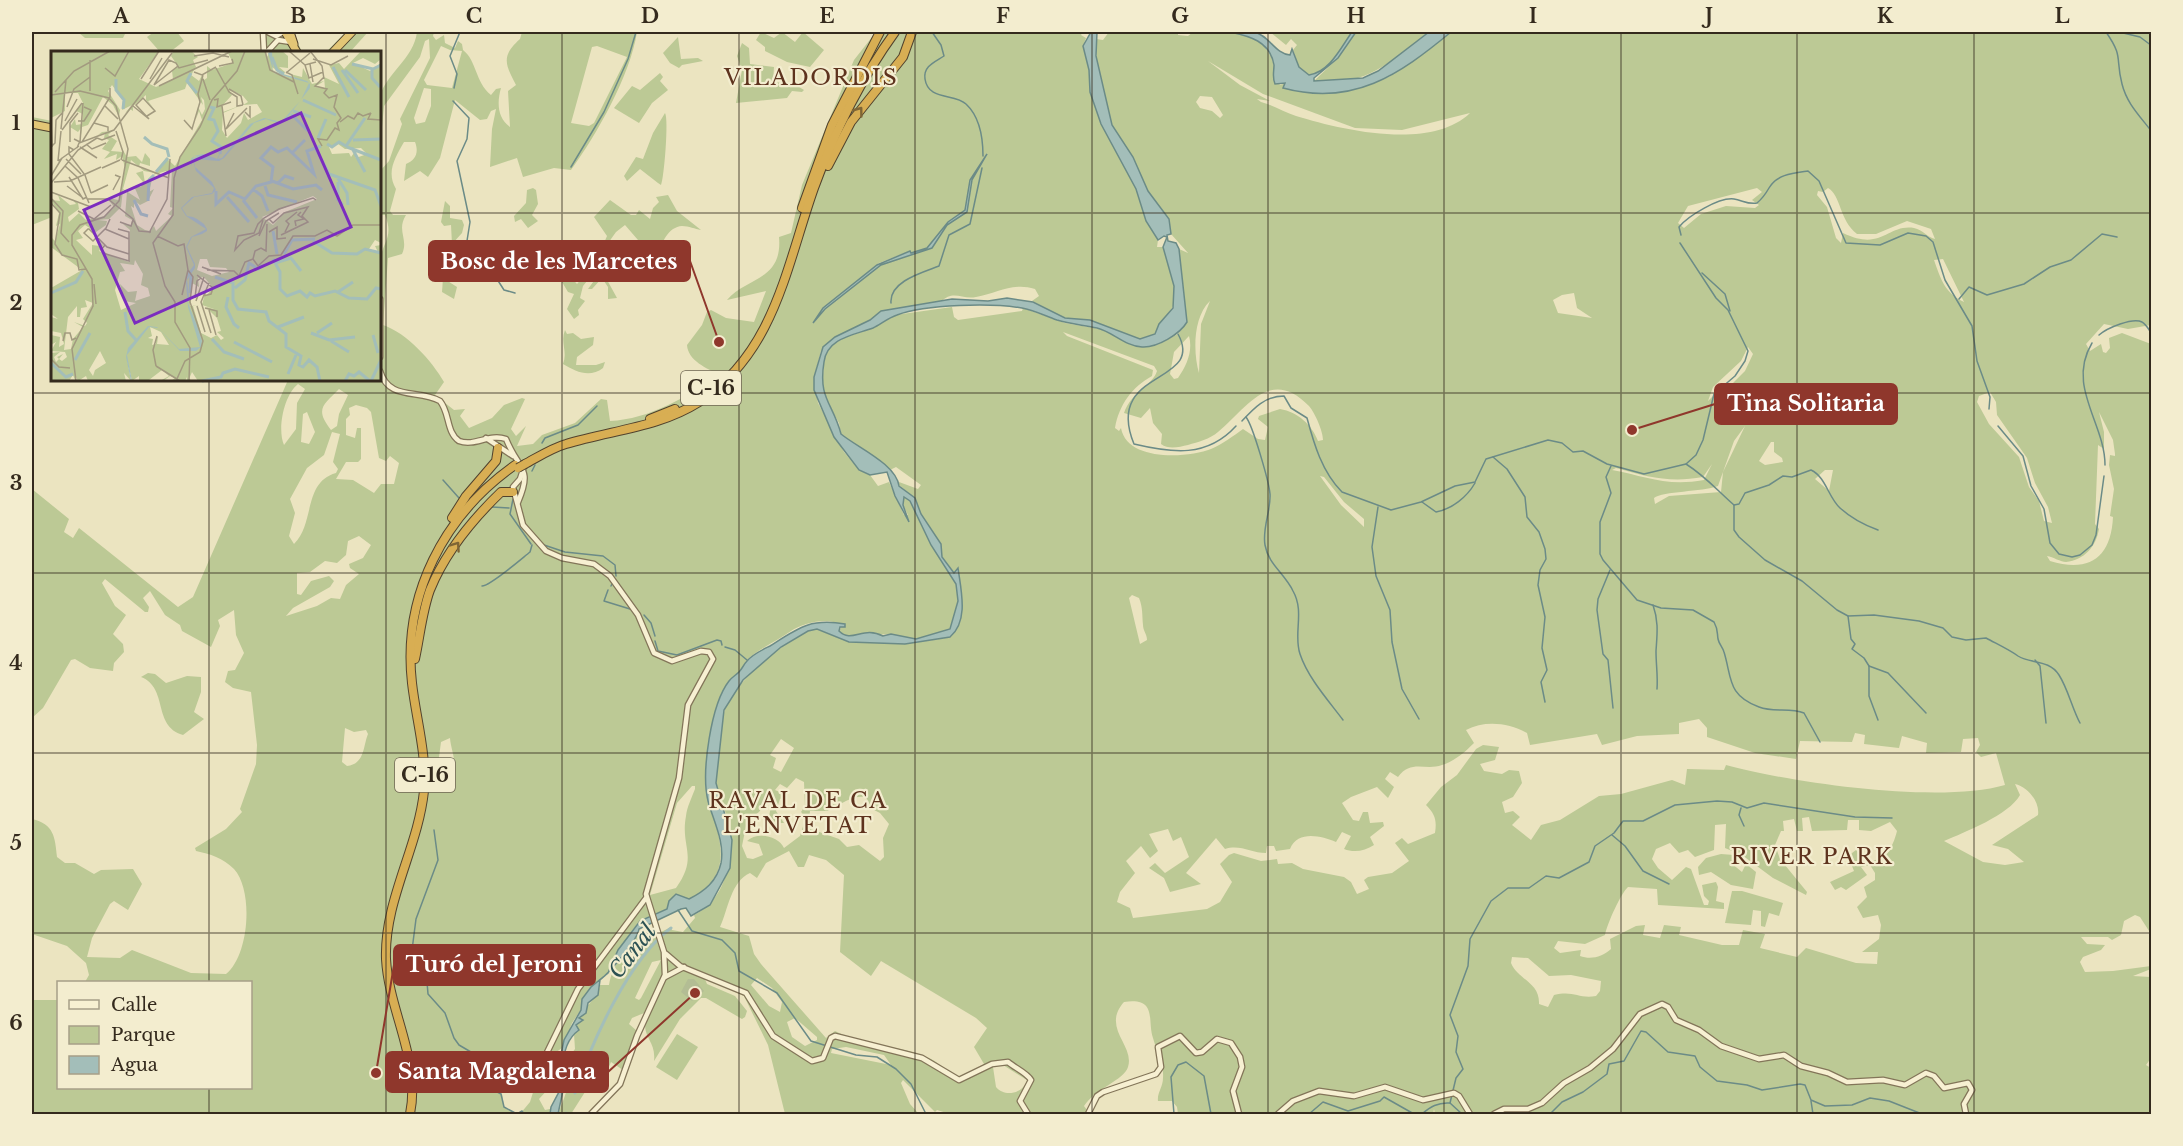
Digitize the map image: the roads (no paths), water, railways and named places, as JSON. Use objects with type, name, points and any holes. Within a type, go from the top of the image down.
[{"type":"highway","points":[[290,32],[296,51]]},
{"type":"highway","points":[[336,51],[354,32]]},
{"type":"highway","points":[[802,211],[814,170],[832,125],[880,32]]},
{"type":"highway","name":"C-16","points":[[410,1114],[411,1066],[391,990],[386,949],[392,908],[416,836],[424,791],[424,758],[412,681],[411,639],[423,582],[444,538],[478,495],[520,464],[573,437],[628,425],[680,408],[724,377],[744,356],[769,312],[802,211],[836,123],[890,32]]},
{"type":"highway","name":"C-16","points":[[415,1114],[416,1068],[393,981],[390,955],[395,913],[417,848],[428,792],[428,751],[416,659],[421,605],[442,550],[471,508],[520,464],[563,445],[667,419],[719,388],[746,360],[764,333],[784,284],[814,187],[840,125],[865,79],[895,32]]},
{"type":"highway","points":[[798,239],[840,141],[862,107],[900,63],[912,32]]},
{"type":"highway","points":[[281,34],[291,42],[296,51]]},
{"type":"highway","points":[[32,126],[51,130]]},
{"type":"highway","points":[[411,639],[413,611],[430,556],[466,496],[496,461],[499,447]]},
{"type":"highway","points":[[416,659],[430,591],[446,561],[487,506],[501,492],[514,494]]},
{"type":"street","points":[[266,51],[266,32],[281,34]]},
{"type":"street","points":[[266,51],[268,45],[281,34]]},
{"type":"street","points":[[267,51],[278,40],[291,42]]},
{"type":"street","points":[[381,318],[381,346]]},
{"type":"street","points":[[381,375],[394,391],[440,401],[445,407],[452,435],[459,441],[472,443],[484,438],[502,438],[508,444],[526,477],[518,505]]},
{"type":"street","points":[[484,438],[492,440],[520,464]]},
{"type":"street","points":[[499,447],[502,438]]},
{"type":"street","points":[[499,447],[508,444]]},
{"type":"street","points":[[520,464],[517,483],[513,487],[523,525],[546,551],[562,558],[594,564],[610,576],[638,615],[647,643],[658,657],[672,661],[704,651],[712,657],[711,666],[688,705],[679,778],[646,899],[578,990],[535,1077]]},
{"type":"street","points":[[517,483],[524,487]]},
{"type":"street","points":[[514,494],[522,495]]},
{"type":"street","points":[[591,1114],[620,1084],[645,1016],[667,971],[668,962],[646,899]]},
{"type":"street","points":[[668,962],[676,967]]},
{"type":"street","points":[[667,971],[676,967],[684,967],[741,989],[750,997],[778,1041],[812,1061],[823,1058],[833,1036],[922,1058],[959,1080],[992,1064],[1008,1062],[1019,1072],[1028,1075],[1031,1080],[1020,1101],[1028,1114]]},
{"type":"street","points":[[1494,1114],[1504,1109],[1528,1109],[1542,1103],[1564,1083],[1590,1068],[1619,1043],[1640,1014],[1662,1004],[1668,1007],[1674,1019],[1702,1032],[1721,1046],[1759,1059],[1782,1054],[1801,1066],[1828,1073],[1846,1082],[1883,1080],[1905,1084],[1928,1073],[1944,1088],[1968,1083],[1972,1090],[1964,1104],[1966,1114]]},
{"type":"street","points":[[1088,1114],[1097,1096],[1103,1092],[1156,1074],[1161,1067],[1158,1047],[1180,1036],[1196,1053],[1202,1052],[1217,1039],[1225,1040],[1238,1051],[1242,1067],[1233,1091],[1239,1114]]},
{"type":"street","points":[[1278,1114],[1293,1101],[1319,1091],[1354,1096],[1384,1087],[1423,1100],[1454,1093],[1459,1096],[1470,1114]]},
{"type":"water","points":[[1248,31],[1259,34],[1285,54],[1290,55],[1292,49],[1299,67],[1309,75],[1329,64],[1352,32],[1356,32],[1338,58],[1314,78],[1314,81],[1363,78],[1378,71],[1429,32],[1451,32],[1413,62],[1374,83],[1353,90],[1308,93],[1283,88],[1285,83],[1275,84],[1274,65],[1268,50],[1258,41],[1230,32]]},
{"type":"water","points":[[1091,32],[1097,32],[1096,56],[1112,125],[1133,157],[1148,191],[1169,219],[1171,234],[1167,235],[1168,241],[1176,243],[1179,249],[1187,322],[1168,339],[1142,347],[1130,344],[1097,328],[1062,321],[1022,308],[977,305],[941,307],[897,315],[873,328],[842,339],[830,348],[824,362],[823,384],[841,434],[884,464],[896,478],[899,486],[915,498],[921,514],[941,544],[942,557],[954,573],[958,568],[962,595],[960,623],[950,637],[905,644],[849,642],[817,629],[808,631],[781,647],[743,680],[724,710],[716,783],[732,840],[730,868],[710,905],[691,916],[686,908],[681,909],[639,929],[628,948],[608,972],[618,950],[640,921],[667,909],[669,901],[676,894],[689,899],[700,893],[713,880],[719,869],[721,847],[706,788],[709,739],[717,705],[723,692],[729,681],[746,662],[758,652],[797,630],[822,622],[845,624],[845,627],[840,627],[839,631],[849,636],[870,632],[883,636],[891,634],[916,639],[950,629],[958,601],[956,584],[931,545],[910,501],[904,497],[903,505],[909,522],[895,496],[887,472],[870,475],[859,470],[834,437],[814,390],[814,377],[823,347],[835,337],[870,320],[881,311],[952,299],[988,301],[1007,298],[1033,302],[1065,318],[1090,320],[1140,339],[1155,334],[1159,324],[1173,308],[1174,286],[1163,247],[1167,237],[1164,236],[1158,240],[1146,221],[1136,189],[1101,124],[1090,92],[1089,70],[1083,46]]},
{"type":"water","points":[[987,154],[972,180],[967,212],[947,225],[932,248],[881,265],[825,309],[813,323],[823,308],[877,265],[910,251],[911,253],[927,248],[948,222],[965,210],[970,180]]},
{"type":"water","points":[[605,976],[600,980],[598,995],[588,1003],[586,1013],[579,1018],[583,1020],[576,1025],[579,1030],[574,1034],[564,1054],[563,1069],[567,1072],[558,1114],[550,1114],[551,1107],[561,1088],[558,1069],[564,1040],[581,1010],[582,999],[591,987]]},
{"type":"waterway","points":[[454,88],[457,74],[450,56],[460,32]]},
{"type":"waterway","points":[[571,167],[604,112],[628,59],[636,32]]},
{"type":"waterway","points":[[932,32],[941,45],[944,56],[930,65],[926,71],[927,86],[936,94],[961,101],[971,109],[980,128],[983,156]]},
{"type":"waterway","points":[[2106,32],[2117,53],[2120,75],[2127,98],[2152,132]]},
{"type":"waterway","points":[[2119,32],[2140,37],[2152,46]]},
{"type":"waterway","points":[[453,101],[469,118],[467,139],[457,161],[470,222],[466,247],[468,254],[495,276],[504,290],[515,293]]},
{"type":"waterway","points":[[891,303],[892,295],[901,283],[939,266],[949,235],[970,224],[982,168]]},
{"type":"waterway","points":[[1681,235],[1679,227],[1704,208],[1728,199],[1757,203],[1776,180],[1786,175],[1808,171],[1819,181],[1846,243],[1880,245],[1908,233],[1926,236],[1933,242],[1945,280],[1972,326],[1977,361],[1990,397],[1989,409]]},
{"type":"waterway","points":[[1959,299],[1969,287],[1987,295],[2024,284],[2050,267],[2071,260],[2102,234],[2117,237]]},
{"type":"waterway","points":[[1242,421],[1266,400],[1284,396],[1291,408],[1307,418],[1324,467],[1342,492],[1391,510],[1421,502],[1455,486],[1475,482],[1486,459],[1548,440],[1562,443],[1573,452],[1583,451],[1607,464],[1644,474],[1686,464],[1696,455],[1703,440],[1714,394],[1735,376],[1745,361],[1748,351],[1728,310],[1716,298],[1680,243]]},
{"type":"waterway","points":[[1702,273],[1725,294],[1730,311]]},
{"type":"waterway","points":[[2099,335],[2120,324],[2133,321],[2145,324],[2152,334]]},
{"type":"waterway","points":[[1178,334],[1183,350],[1179,362],[1142,389],[1132,402],[1128,420],[1134,444],[1175,451],[1201,448],[1213,444],[1236,426]]},
{"type":"waterway","points":[[2092,343],[2085,359],[2083,374],[2085,389],[2103,449],[2105,465]]},
{"type":"waterway","points":[[542,443],[545,438],[578,425],[597,406]]},
{"type":"waterway","points":[[1246,417],[1253,431],[1270,494],[1265,532],[1267,552],[1290,585],[1296,599],[1299,615],[1298,646],[1308,672],[1343,720]]},
{"type":"waterway","points":[[1998,426],[2023,456],[2031,486],[2044,509],[2050,543],[2059,554],[2072,557],[2080,555],[2092,545],[2096,535],[2104,476]]},
{"type":"waterway","points":[[1493,457],[1507,469],[1525,497],[1527,517],[1539,532],[1545,549],[1546,559],[1540,570],[1538,585],[1545,617],[1542,648],[1547,670],[1541,682],[1545,702]]},
{"type":"waterway","points":[[1686,464],[1734,505],[1734,530],[1739,537],[1765,560],[1802,581],[1837,610],[1848,616],[1874,615],[1919,621],[1943,628],[1952,637],[1966,640],[1986,638],[2023,658],[2050,666],[2062,680],[2080,723]]},
{"type":"waterway","points":[[532,471],[535,465]]},
{"type":"waterway","points":[[1611,466],[1606,477],[1611,493],[1600,522],[1600,554],[1603,560],[1637,600],[1661,608],[1693,610],[1714,622],[1732,685],[1741,697],[1770,710],[1793,710],[1804,713],[1820,742]]},
{"type":"waterway","points":[[1734,505],[1739,504],[1745,493],[1769,485],[1783,476],[1792,477],[1811,470],[1824,482],[1840,508],[1858,521],[1878,530]]},
{"type":"waterway","points":[[443,480],[459,498]]},
{"type":"waterway","points":[[1422,502],[1436,512],[1448,508],[1468,493],[1475,483]]},
{"type":"waterway","points":[[513,499],[510,514],[531,544]]},
{"type":"waterway","points":[[492,507],[509,508]]},
{"type":"waterway","points":[[1378,507],[1372,547],[1376,576],[1390,610],[1392,642],[1402,689],[1419,719]]},
{"type":"waterway","points":[[482,586],[498,577],[530,552],[532,545]]},
{"type":"waterway","points":[[544,545],[565,552],[603,556],[615,565],[616,576]]},
{"type":"waterway","points":[[1610,570],[1598,599],[1597,610],[1603,654],[1608,660],[1613,708]]},
{"type":"waterway","points":[[608,590],[604,601],[630,609]]},
{"type":"waterway","points":[[1653,605],[1657,628],[1657,689]]},
{"type":"waterway","points":[[644,615],[651,623],[655,636]]},
{"type":"waterway","points":[[1848,616],[1851,639],[1855,644],[1852,649],[1864,658],[1869,666],[1888,673],[1926,713]]},
{"type":"waterway","points":[[655,641],[658,651],[677,655],[717,640],[721,641],[722,645]]},
{"type":"waterway","points":[[725,647],[735,650],[747,660]]},
{"type":"waterway","points":[[2035,660],[2040,666],[2046,723]]},
{"type":"waterway","points":[[1869,666],[1869,696],[1878,720]]},
{"type":"waterway","points":[[1450,1103],[1456,1078],[1463,1069],[1456,1052],[1458,1036],[1450,1015],[1468,966],[1470,939],[1491,901],[1508,888],[1529,888],[1546,876],[1559,878],[1589,862],[1595,846],[1614,833],[1623,821],[1643,821],[1675,805],[1717,801],[1732,802],[1747,808],[1764,803],[1855,817],[1892,818]]},
{"type":"waterway","points":[[1741,808],[1739,815],[1744,826]]},
{"type":"waterway","points":[[434,830],[438,860],[416,919],[412,950],[421,975],[427,982],[428,994],[445,1013],[454,1038],[459,1045],[476,1055],[479,1076],[490,1088],[501,1094],[504,1107],[517,1114],[522,1111],[524,1114]]},
{"type":"waterway","points":[[1612,835],[1625,846],[1643,871],[1669,884]]},
{"type":"waterway","points":[[678,910],[692,931],[722,940],[735,953],[739,971],[777,993],[811,1041],[856,1055],[877,1057],[896,1069],[911,1084],[926,1114]]},
{"type":"waterway","name":"Canal","points":[[575,1093],[591,1050],[613,1003],[641,960],[655,942],[671,928]]},
{"type":"waterway","points":[[1550,1114],[1562,1102],[1583,1092],[1607,1074],[1609,1064],[1624,1061],[1641,1031],[1646,1032],[1668,1052],[1695,1056],[1700,1067],[1717,1081],[1747,1085],[1762,1090],[1800,1084],[1805,1085],[1811,1100],[1825,1106],[1852,1105],[1870,1098],[1889,1101],[1922,1114]]},
{"type":"waterway","points":[[1174,1114],[1171,1077],[1178,1065],[1186,1062],[1204,1076],[1211,1114]]},
{"type":"waterway","points":[[1309,1114],[1323,1102],[1348,1111],[1380,1101],[1384,1097],[1414,1114]]},
{"type":"waterway","points":[[1811,1101],[1813,1114]]},
{"type":"waterway","points":[[1422,1114],[1434,1105],[1442,1103],[1450,1103],[1462,1114]]},
{"type":"place","name":"Bosc de les Marcetes","points":[[719,342]]},
{"type":"place","name":"Tina Solitaria","points":[[1632,430]]},
{"type":"place","name":"Santa Magdalena","points":[[695,993]]},
{"type":"place","name":"Turó del Jeroni","points":[[376,1073]]},
{"type":"district","name":"VILADORDIS","points":[[811,77]]},
{"type":"district","name":"RAVAL DE CA L'ENVETAT","points":[[798,812]]},
{"type":"district","name":"RIVER PARK","points":[[1812,856]]}]
